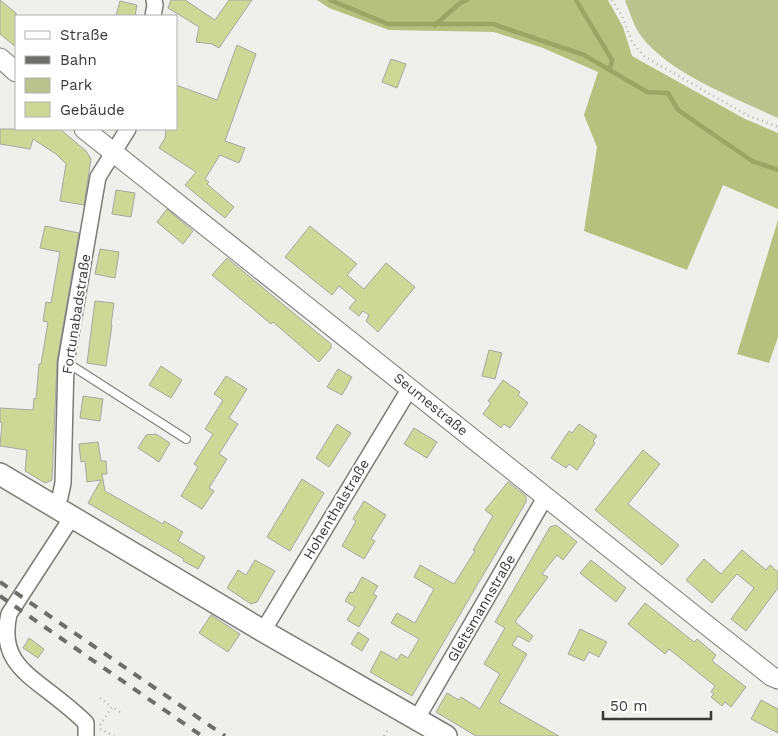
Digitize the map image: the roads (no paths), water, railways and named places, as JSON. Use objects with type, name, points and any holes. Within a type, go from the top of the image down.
[{"type":"main road","points":[[0,474],[262,631],[446,736]]},
{"type":"street","points":[[153,15],[154,0]]},
{"type":"street","points":[[0,58],[15,71]]},
{"type":"street","name":"Seumestraße","points":[[85,130],[709,627],[771,676],[778,679]]},
{"type":"street","name":"Fortunabadstraße","points":[[2,624],[10,614],[63,512],[60,496],[63,483],[66,362],[98,177],[127,130]]},
{"type":"street","name":"Hohenthalstraße","points":[[262,631],[410,388]]},
{"type":"street","name":"Gleitsmannstraße","points":[[416,720],[546,496]]},
{"type":"street","points":[[2,624],[6,651],[15,666],[68,706],[86,723],[92,732]]},
{"type":"lane","points":[[66,362],[186,439]]},
{"type":"waterway","points":[[330,0],[388,24],[493,24],[584,55],[647,92],[668,93],[678,110],[752,161],[778,170]]},
{"type":"waterway","points":[[435,25],[460,3],[467,0]]},
{"type":"waterway","points":[[576,0],[612,60],[610,69]]},
{"type":"railway","points":[[0,582],[225,736]]},
{"type":"railway","points":[[0,596],[202,736]]}]
